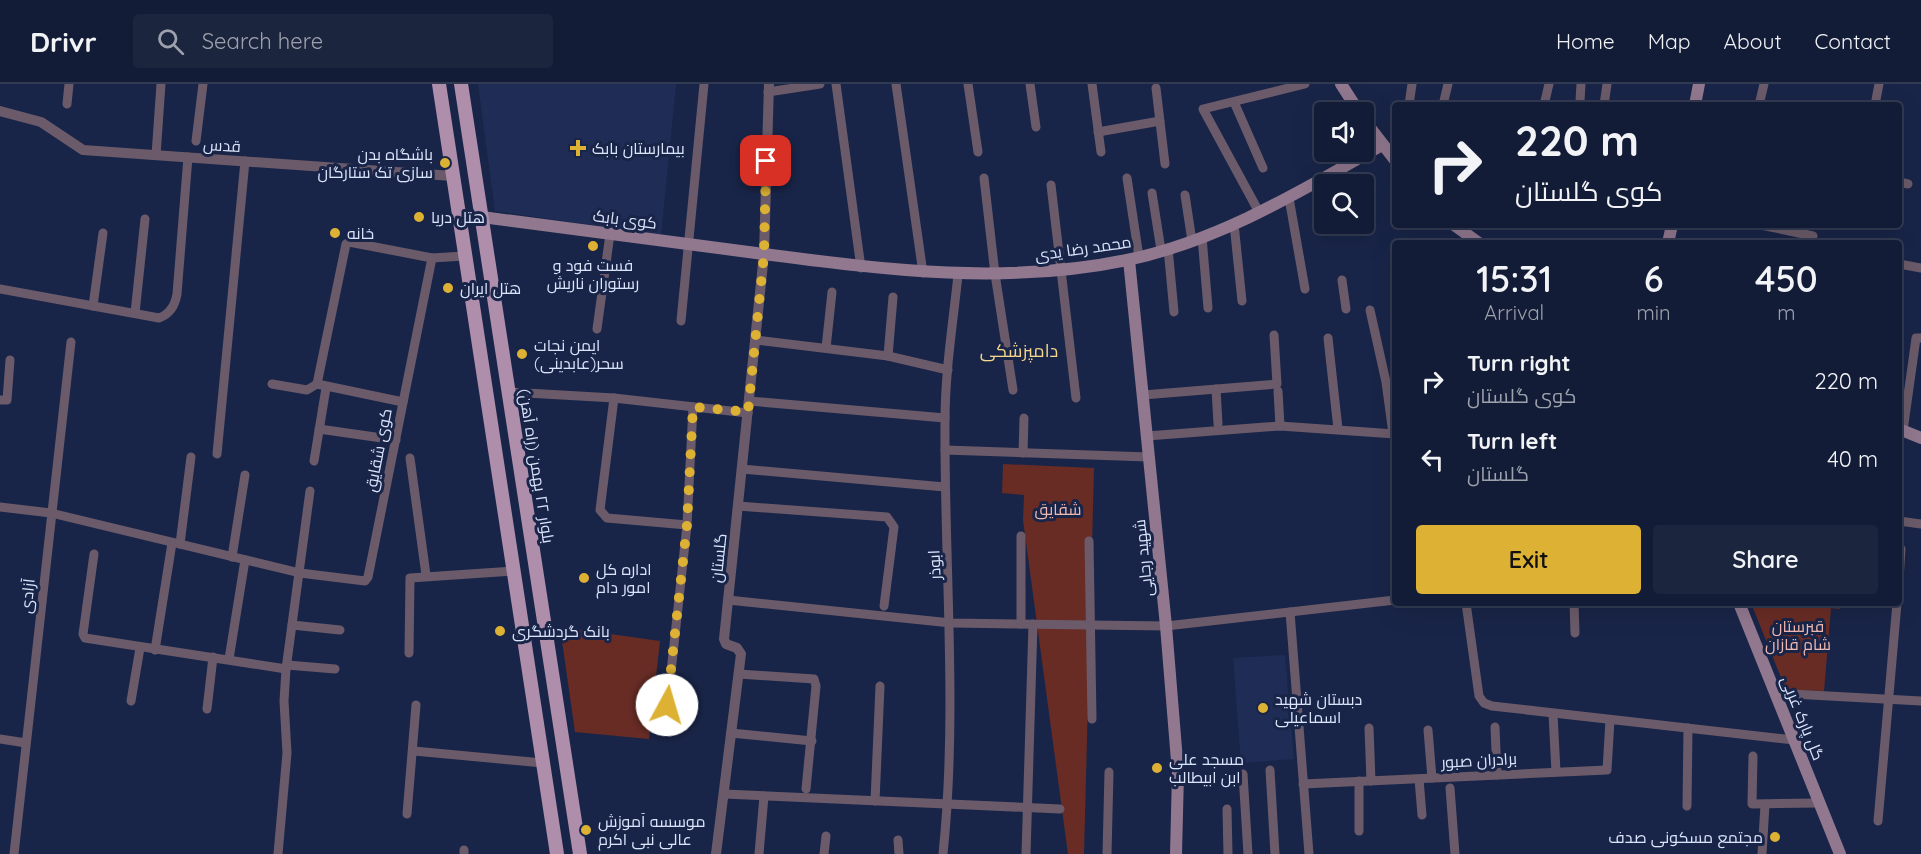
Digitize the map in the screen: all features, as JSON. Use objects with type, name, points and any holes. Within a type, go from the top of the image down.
[{"type":"main road","points":[[439,84],[557,854]]},
{"type":"main road","name":"بلوار ۲۲ بهمن (راه آهن)","points":[[461,84],[580,854]]},
{"type":"main road","points":[[1341,84],[1353,102]]},
{"type":"main road","points":[[1696,102],[1699,84]]},
{"type":"main road","points":[[1374,134],[1392,157]]},
{"type":"main road","name":"محمد رضا یدی","points":[[764,254],[861,268],[958,275],[1063,271],[1134,258],[1197,239],[1289,198],[1382,146]]},
{"type":"main road","name":"کوی بابک","points":[[482,217],[764,254]]},
{"type":"main road","points":[[1459,228],[1475,240]]},
{"type":"main road","name":"شهید رجایی","points":[[1134,258],[1143,394],[1178,773],[1176,854]]},
{"type":"main road","points":[[1902,430],[1921,438]]},
{"type":"main road","name":"گل پارک غربی","points":[[1740,606],[1837,851]]},
{"type":"street","points":[[67,105],[69,84]]},
{"type":"street","points":[[156,155],[161,84]]},
{"type":"street","points":[[196,141],[203,84]]},
{"type":"street","points":[[681,321],[704,84]]},
{"type":"street","points":[[768,88],[820,84]]},
{"type":"street","points":[[836,84],[861,268]]},
{"type":"street","points":[[896,84],[923,273]]},
{"type":"street","points":[[968,84],[978,152]]},
{"type":"street","points":[[1030,84],[1036,127]]},
{"type":"street","points":[[1092,84],[1101,152]]},
{"type":"street","points":[[1259,212],[1203,109],[1305,84]]},
{"type":"street","points":[[1409,102],[1412,84]]},
{"type":"street","points":[[1444,102],[1448,84]]},
{"type":"street","points":[[1545,102],[1549,84]]},
{"type":"street","points":[[1580,101],[1581,84]]},
{"type":"street","points":[[1604,102],[1607,84]]},
{"type":"street","points":[[1760,102],[1764,84]]},
{"type":"street","points":[[1876,102],[1880,84]]},
{"type":"street","name":"گلستان","points":[[716,854],[739,674],[740,650],[724,642],[764,254],[768,88]]},
{"type":"street","points":[[1156,88],[1165,164]]},
{"type":"street","points":[[1234,102],[1263,168]]},
{"type":"street","name":"قدس","points":[[0,111],[41,122],[83,150],[453,176]]},
{"type":"street","points":[[1098,132],[1160,121]]},
{"type":"street","points":[[1382,146],[1392,148]]},
{"type":"street","points":[[0,289],[159,318],[166,315],[175,304],[188,157]]},
{"type":"street","points":[[217,454],[245,161]]},
{"type":"street","points":[[984,178],[995,274],[1013,390]]},
{"type":"street","points":[[1127,178],[1134,258]]},
{"type":"street","points":[[1051,185],[1063,271],[1076,398]]},
{"type":"street","points":[[1152,193],[1165,249],[1174,312]]},
{"type":"street","points":[[1185,195],[1197,239],[1208,309]]},
{"type":"street","points":[[1289,198],[1305,289]]},
{"type":"street","points":[[135,314],[145,219]]},
{"type":"street","points":[[1234,224],[1242,301]]},
{"type":"street","points":[[1775,228],[1813,236]]},
{"type":"street","points":[[93,306],[103,233]]},
{"type":"street","points":[[597,329],[610,234]]},
{"type":"street","points":[[314,461],[322,386],[346,244],[350,242],[432,258],[465,256]]},
{"type":"street","name":"کوی شقایق","points":[[0,507],[51,513],[300,573],[361,583],[368,577],[432,258]]},
{"type":"street","points":[[1902,265],[1921,268]]},
{"type":"street","name":"ابوذر","points":[[943,854],[948,804],[951,623],[945,488],[945,418],[958,275]]},
{"type":"street","points":[[1342,280],[1346,309]]},
{"type":"street","points":[[826,348],[832,292]]},
{"type":"street","points":[[888,356],[893,297]]},
{"type":"street","points":[[1370,310],[1390,383],[1392,408]]},
{"type":"street","points":[[1143,394],[1277,384],[1274,335]]},
{"type":"street","points":[[1902,424],[1916,338],[1921,338]]},
{"type":"street","points":[[1328,339],[1338,429]]},
{"type":"street","points":[[755,340],[888,356],[948,370]]},
{"type":"street","name":"آزادی","points":[[14,854],[71,342]]},
{"type":"street","points":[[0,399],[7,400],[10,360]]},
{"type":"street","points":[[272,384],[307,390],[322,386],[403,402]]},
{"type":"street","points":[[1216,389],[1218,424]]},
{"type":"street","points":[[1278,391],[1280,426]]},
{"type":"street","points":[[509,392],[614,398],[693,407],[748,407],[945,418]]},
{"type":"street","points":[[614,398],[600,510],[607,518],[687,525]]},
{"type":"street","points":[[665,727],[687,525],[693,407]]},
{"type":"street","points":[[1023,453],[1024,418]]},
{"type":"street","points":[[1147,436],[1280,426],[1392,434]]},
{"type":"street","points":[[319,429],[396,440]]},
{"type":"street","points":[[945,450],[1149,458]]},
{"type":"street","points":[[156,650],[191,457]]},
{"type":"street","points":[[410,458],[426,575]]},
{"type":"street","points":[[742,469],[945,488]]},
{"type":"street","points":[[232,557],[245,475]]},
{"type":"street","points":[[278,854],[286,753],[284,701],[286,667],[310,491]]},
{"type":"street","points":[[738,506],[887,518],[894,527],[884,606]]},
{"type":"street","points":[[1902,521],[1921,524]]},
{"type":"street","points":[[1021,536],[1021,624]]},
{"type":"street","points":[[1089,541],[1092,719]]},
{"type":"street","points":[[94,555],[83,634],[89,640],[286,667],[335,669]]},
{"type":"street","points":[[229,660],[244,560]]},
{"type":"street","points":[[409,653],[409,580],[413,576],[513,571]]},
{"type":"street","points":[[728,600],[951,623],[1166,626],[1392,600]]},
{"type":"street","points":[[1466,606],[1479,696],[1484,703],[1553,714],[1794,740]]},
{"type":"street","points":[[1574,606],[1575,633]]},
{"type":"street","points":[[1878,821],[1897,606]]},
{"type":"street","points":[[1290,612],[1309,854]]},
{"type":"street","points":[[1026,854],[1033,624]]},
{"type":"street","points":[[292,625],[340,630]]},
{"type":"street","points":[[131,701],[140,648]]},
{"type":"street","points":[[207,710],[213,657]]},
{"type":"street","points":[[739,674],[814,679],[816,686],[806,789]]},
{"type":"street","points":[[875,801],[880,686]]},
{"type":"street","points":[[1775,693],[1921,700]]},
{"type":"street","points":[[407,814],[416,705]]},
{"type":"street","points":[[1553,714],[1556,772]]},
{"type":"street","name":"برادران صبور","points":[[1303,784],[1607,770],[1610,720]]},
{"type":"street","points":[[1495,727],[1497,775]]},
{"type":"street","points":[[1369,728],[1371,781]]},
{"type":"street","points":[[1687,806],[1688,728]]},
{"type":"street","points":[[1428,730],[1432,778]]},
{"type":"street","points":[[732,733],[812,741]]},
{"type":"street","points":[[0,739],[27,743]]},
{"type":"street","points":[[414,751],[543,763]]},
{"type":"street","points":[[1753,756],[1752,804],[1819,803]]},
{"type":"street","points":[[1270,770],[1275,854]]},
{"type":"street","points":[[1107,854],[1108,772]]},
{"type":"street","points":[[1243,774],[1248,854]]},
{"type":"street","points":[[1419,778],[1422,815]]},
{"type":"street","points":[[1359,782],[1359,831]]},
{"type":"street","points":[[1450,788],[1455,854]]},
{"type":"street","points":[[724,794],[1060,809]]},
{"type":"street","points":[[759,854],[764,796]]},
{"type":"street","points":[[1762,854],[1765,805]]},
{"type":"street","points":[[1227,808],[1228,854]]},
{"type":"street","points":[[824,854],[826,836]]},
{"type":"street","points":[[898,840],[899,854]]},
{"type":"shaded area","name":"بیمارستان بابک","points":[[478,84],[676,84],[661,235],[495,211]]},
{"type":"shaded area","name":"دبستان شهید اسماعیلی","points":[[1285,655],[1294,759],[1241,763],[1233,658]]},
{"type":"green space","name":"شقایق","points":[[1003,464],[1094,468],[1084,854],[1068,854],[1023,520],[1024,495],[1002,493]]},
{"type":"green space","name":"قبرستان شام قازان","points":[[1752,606],[1840,606],[1840,609],[1831,608],[1824,691],[1786,690]]},
{"type":"green space","points":[[560,627],[660,641],[649,739],[575,732]]},
{"type":"place","name":"بیمارستان بابک","points":[[578,148]]},
{"type":"place","name":"باشگاه بدن سازی تک ستارگان","points":[[445,163]]},
{"type":"place","name":"هتل دریا","points":[[419,217]]},
{"type":"place","name":"خانه","points":[[335,233]]},
{"type":"place","name":"فست فود و رستوران ناریش","points":[[593,246]]},
{"type":"place","name":"هتل ایران","points":[[448,288]]},
{"type":"place","name":"ایمن نجات سحر(عابدینی)","points":[[522,354]]},
{"type":"place","name":"اداره کل امور دام","points":[[584,578]]},
{"type":"place","name":"بانک گردشگری","points":[[500,631]]},
{"type":"place","name":"دبستان شهید اسماعیلی","points":[[1263,708]]},
{"type":"place","name":"مسجد علی ابن ابیطالب","points":[[1157,768]]},
{"type":"place","name":"موسسه آموزش عالی نبی اکرم","points":[[586,830]]},
{"type":"place","name":"مجتمع مسکونی صدف","points":[[1775,837]]},
{"type":"district","name":"دامپزشکی","points":[[1019,351]]},
{"type":"route","points":[[667,705],[687,525],[693,407],[748,412],[764,254],[766,161]]}]
